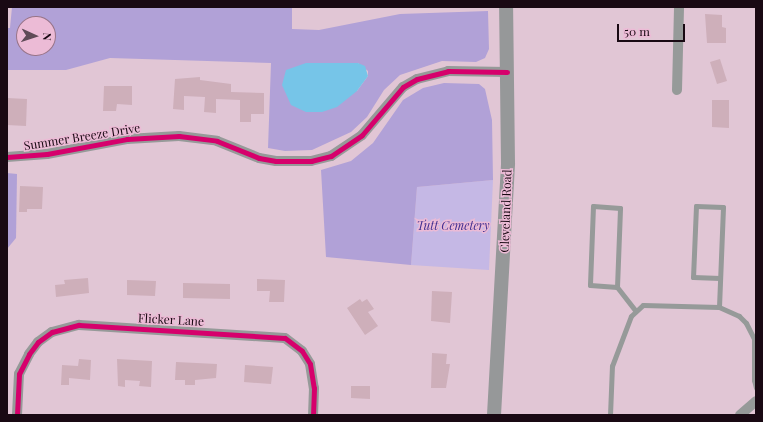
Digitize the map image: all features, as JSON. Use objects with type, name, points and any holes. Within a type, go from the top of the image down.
[{"type":"main road","name":"Cleveland Road","points":[[494,415],[508,170],[506,7]]},
{"type":"street","points":[[677,90],[679,7]]},
{"type":"street","name":"Summer Breeze Drive","points":[[7,157],[47,154],[127,139],[179,136],[217,142],[260,158],[276,161],[311,161],[331,156],[348,146],[378,118],[402,87],[417,79],[448,71],[507,72]]},
{"type":"street","name":"Flicker Lane","points":[[17,415],[19,374],[29,354],[38,342],[57,330],[79,325],[274,336],[289,340],[302,351],[313,376],[313,415]]},
{"type":"street","points":[[740,415],[756,401]]},
{"type":"lane","points":[[616,287],[590,285],[593,206],[620,208],[616,287],[635,310]]},
{"type":"lane","points":[[719,307],[723,207],[696,206],[694,277],[720,278]]},
{"type":"lane","points":[[610,415],[612,366],[635,310],[649,305],[719,307],[739,316],[746,323],[755,339],[754,380],[756,388]]},
{"type":"green space","name":"Tutt Cemetery","points":[[493,180],[489,270],[411,265],[417,187]]},
{"type":"shaded area","points":[[12,7],[292,7],[292,29],[319,30],[400,14],[488,11],[489,49],[485,58],[476,62],[442,61],[400,75],[384,90],[367,117],[351,132],[312,150],[285,151],[268,148],[271,63],[110,58],[66,70],[7,70],[7,28],[10,28]],"holes":[[[306,63],[358,63],[368,71],[368,76],[357,91]]]},
{"type":"shaded area","points":[[444,83],[479,84],[485,89],[492,120],[493,180],[417,187],[411,265],[326,257],[321,170],[351,161],[373,143],[403,100],[423,88]]},
{"type":"shaded area","points":[[7,173],[17,174],[16,238],[7,249]]},
{"type":"water","points":[[306,63],[358,63],[365,66],[368,76],[357,91],[337,107],[322,112],[306,112],[291,105],[282,85],[286,70]]},
{"type":"building","points":[[705,14],[722,15],[722,27],[726,28],[726,43],[707,43]]},
{"type":"building","points":[[720,59],[727,81],[717,84],[710,62]]},
{"type":"building","points":[[200,77],[200,80],[231,84],[231,92],[264,93],[264,114],[251,114],[251,122],[240,122],[240,100],[216,99],[216,113],[204,112],[205,97],[184,96],[184,110],[173,109],[175,79]]},
{"type":"building","points":[[104,86],[132,86],[132,105],[117,104],[116,111],[103,111]]},
{"type":"building","points":[[7,98],[27,99],[26,126],[7,125]]},
{"type":"building","points":[[712,100],[729,100],[729,128],[712,127]]},
{"type":"building","points":[[20,186],[43,187],[42,209],[27,209],[27,212],[19,212]]},
{"type":"building","points":[[88,278],[89,293],[56,297],[55,285],[65,284],[64,280]]},
{"type":"building","points":[[257,279],[285,280],[284,302],[269,302],[270,291],[257,291]]},
{"type":"building","points":[[127,280],[156,281],[155,296],[127,295]]},
{"type":"building","points":[[183,283],[230,284],[230,299],[183,298]]},
{"type":"building","points":[[432,291],[452,292],[450,323],[431,321]]},
{"type":"building","points":[[360,299],[362,302],[367,299],[374,309],[368,312],[378,326],[365,335],[347,308]]},
{"type":"building","points":[[432,353],[447,354],[446,364],[450,364],[446,388],[431,388]]},
{"type":"building","points":[[79,359],[91,360],[90,380],[69,378],[69,385],[61,385],[62,365],[78,366]]},
{"type":"building","points":[[117,359],[152,361],[151,387],[139,386],[140,381],[125,380],[125,387],[118,386]]},
{"type":"building","points":[[176,362],[217,364],[216,378],[195,380],[195,385],[185,385],[185,380],[175,380]]},
{"type":"building","points":[[245,365],[273,367],[271,384],[244,382]]},
{"type":"building","points":[[351,386],[370,386],[370,399],[351,398]]},
{"type":"cycle path","points":[[7,157],[47,154],[127,139],[179,136],[217,141],[259,158],[276,161],[311,161],[331,156],[362,135],[403,87],[417,79],[448,71],[507,72]]},
{"type":"cycle path","points":[[17,415],[19,374],[29,354],[38,342],[52,332],[79,325],[285,338],[302,351],[310,364],[314,388],[313,415]]}]
